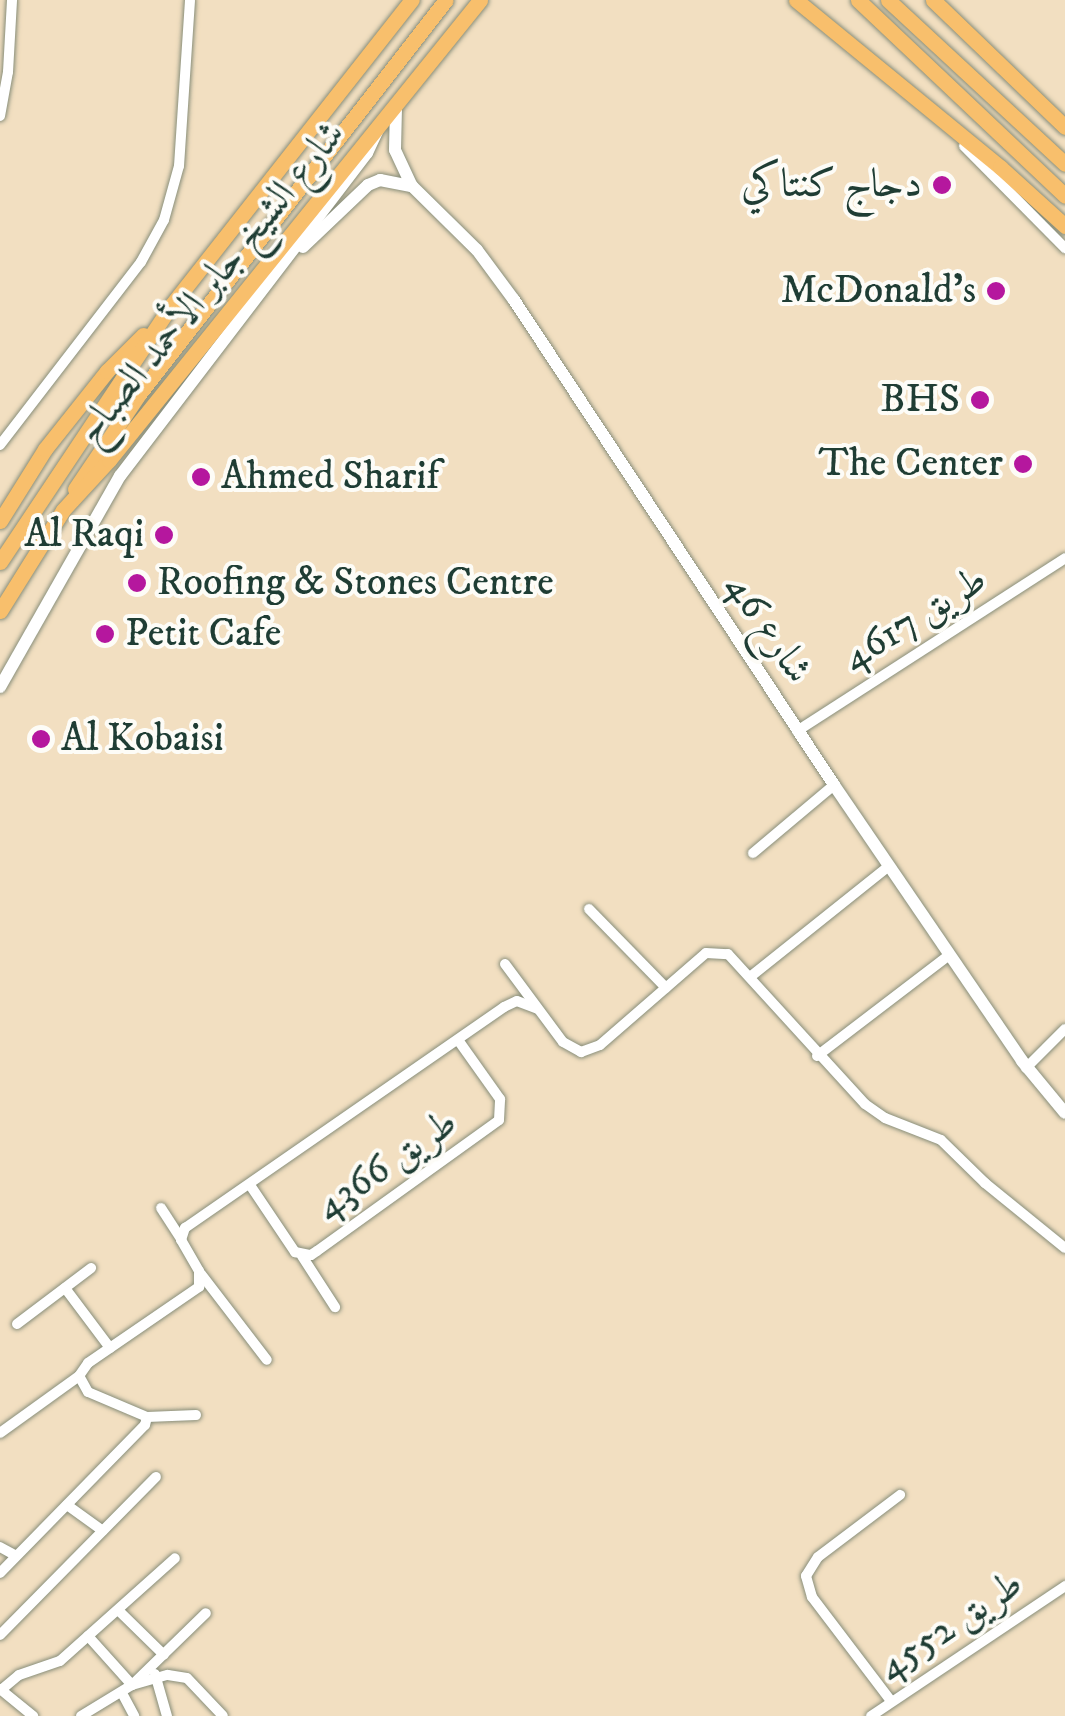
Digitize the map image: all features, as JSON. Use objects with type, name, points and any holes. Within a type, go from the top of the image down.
[{"type":"main road","name":"شارع الشيخ جابر الأحمد الصباح","points":[[0,562],[170,307],[412,0]]},
{"type":"main road","points":[[64,510],[139,394],[446,0]]},
{"type":"main road","name":"شارع الشيخ جابر الأحمد الصباح","points":[[0,611],[64,510],[396,108],[480,0]]},
{"type":"main road","points":[[796,0],[942,118],[1065,226]]},
{"type":"main road","points":[[858,0],[1065,196]]},
{"type":"main road","points":[[888,0],[1065,164]]},
{"type":"main road","points":[[934,0],[1065,127]]},
{"type":"main road","points":[[0,521],[45,449],[86,397],[170,307]]},
{"type":"street","points":[[0,116],[8,72],[12,0]]},
{"type":"street","points":[[0,445],[141,262],[164,220],[180,166],[190,0]]},
{"type":"street","name":"شارع 46","points":[[396,108],[395,150],[412,186],[441,210],[500,281],[834,786],[1026,1068],[1065,1113]]},
{"type":"street","points":[[942,118],[1065,248]]},
{"type":"street","points":[[0,687],[120,476],[373,145],[378,129]]},
{"type":"street","points":[[281,264],[357,191],[380,180],[412,186]]},
{"type":"street","name":"طريق 4617","points":[[797,731],[1065,558]]},
{"type":"street","points":[[753,853],[834,786]]},
{"type":"street","points":[[750,976],[889,866]]},
{"type":"street","points":[[589,908],[666,988]]},
{"type":"street","points":[[505,964],[571,1050],[581,1052],[600,1046],[706,954],[728,954],[864,1104],[885,1118],[941,1140],[985,1183],[1065,1248]]},
{"type":"street","points":[[817,1056],[949,954]]},
{"type":"street","name":"طريق 4366","points":[[181,1240],[190,1222],[250,1185],[516,1001],[538,1010]]},
{"type":"street","points":[[1026,1068],[1065,1029]]},
{"type":"street","name":"طريق 4366","points":[[250,1185],[295,1252],[302,1256],[317,1251],[499,1120],[500,1099],[458,1040]]},
{"type":"street","points":[[161,1208],[199,1271],[268,1360]]},
{"type":"street","points":[[302,1256],[335,1306]]},
{"type":"street","points":[[16,1324],[91,1268]]},
{"type":"street","points":[[0,1433],[79,1376],[81,1369],[198,1287],[199,1271]]},
{"type":"street","points":[[65,1288],[110,1348]]},
{"type":"street","points":[[79,1376],[88,1392],[146,1417],[196,1415]]},
{"type":"street","points":[[0,1573],[145,1425],[146,1417]]},
{"type":"street","points":[[0,1635],[156,1477]]},
{"type":"street","points":[[891,1702],[812,1597],[806,1576],[818,1556],[900,1494]]},
{"type":"street","points":[[67,1504],[104,1530]]},
{"type":"street","points":[[0,1547],[16,1556]]},
{"type":"street","points":[[33,1716],[1,1689],[19,1675],[53,1666],[176,1558]]},
{"type":"street","name":"طريق 4552","points":[[871,1716],[1065,1586]]},
{"type":"street","points":[[118,1610],[164,1656]]},
{"type":"street","points":[[81,1716],[154,1671],[206,1612]]},
{"type":"street","points":[[88,1636],[127,1689],[134,1716]]},
{"type":"street","points":[[154,1671],[167,1716]]},
{"type":"street","points":[[154,1671],[187,1678],[223,1716]]},
{"type":"place","name":"دجاج كنتاكي","points":[[942,185]]},
{"type":"place","name":"McDonald's","points":[[996,291]]},
{"type":"place","name":"BHS","points":[[980,400]]},
{"type":"place","name":"The Center","points":[[1023,464]]},
{"type":"place","name":"Ahmed Sharif","points":[[201,477]]},
{"type":"place","name":"Al Raqi","points":[[164,535]]},
{"type":"place","name":"Roofing & Stones Centre","points":[[137,583]]},
{"type":"place","name":"Petit Cafe","points":[[105,634]]},
{"type":"place","name":"Al Kobaisi","points":[[41,739]]}]
